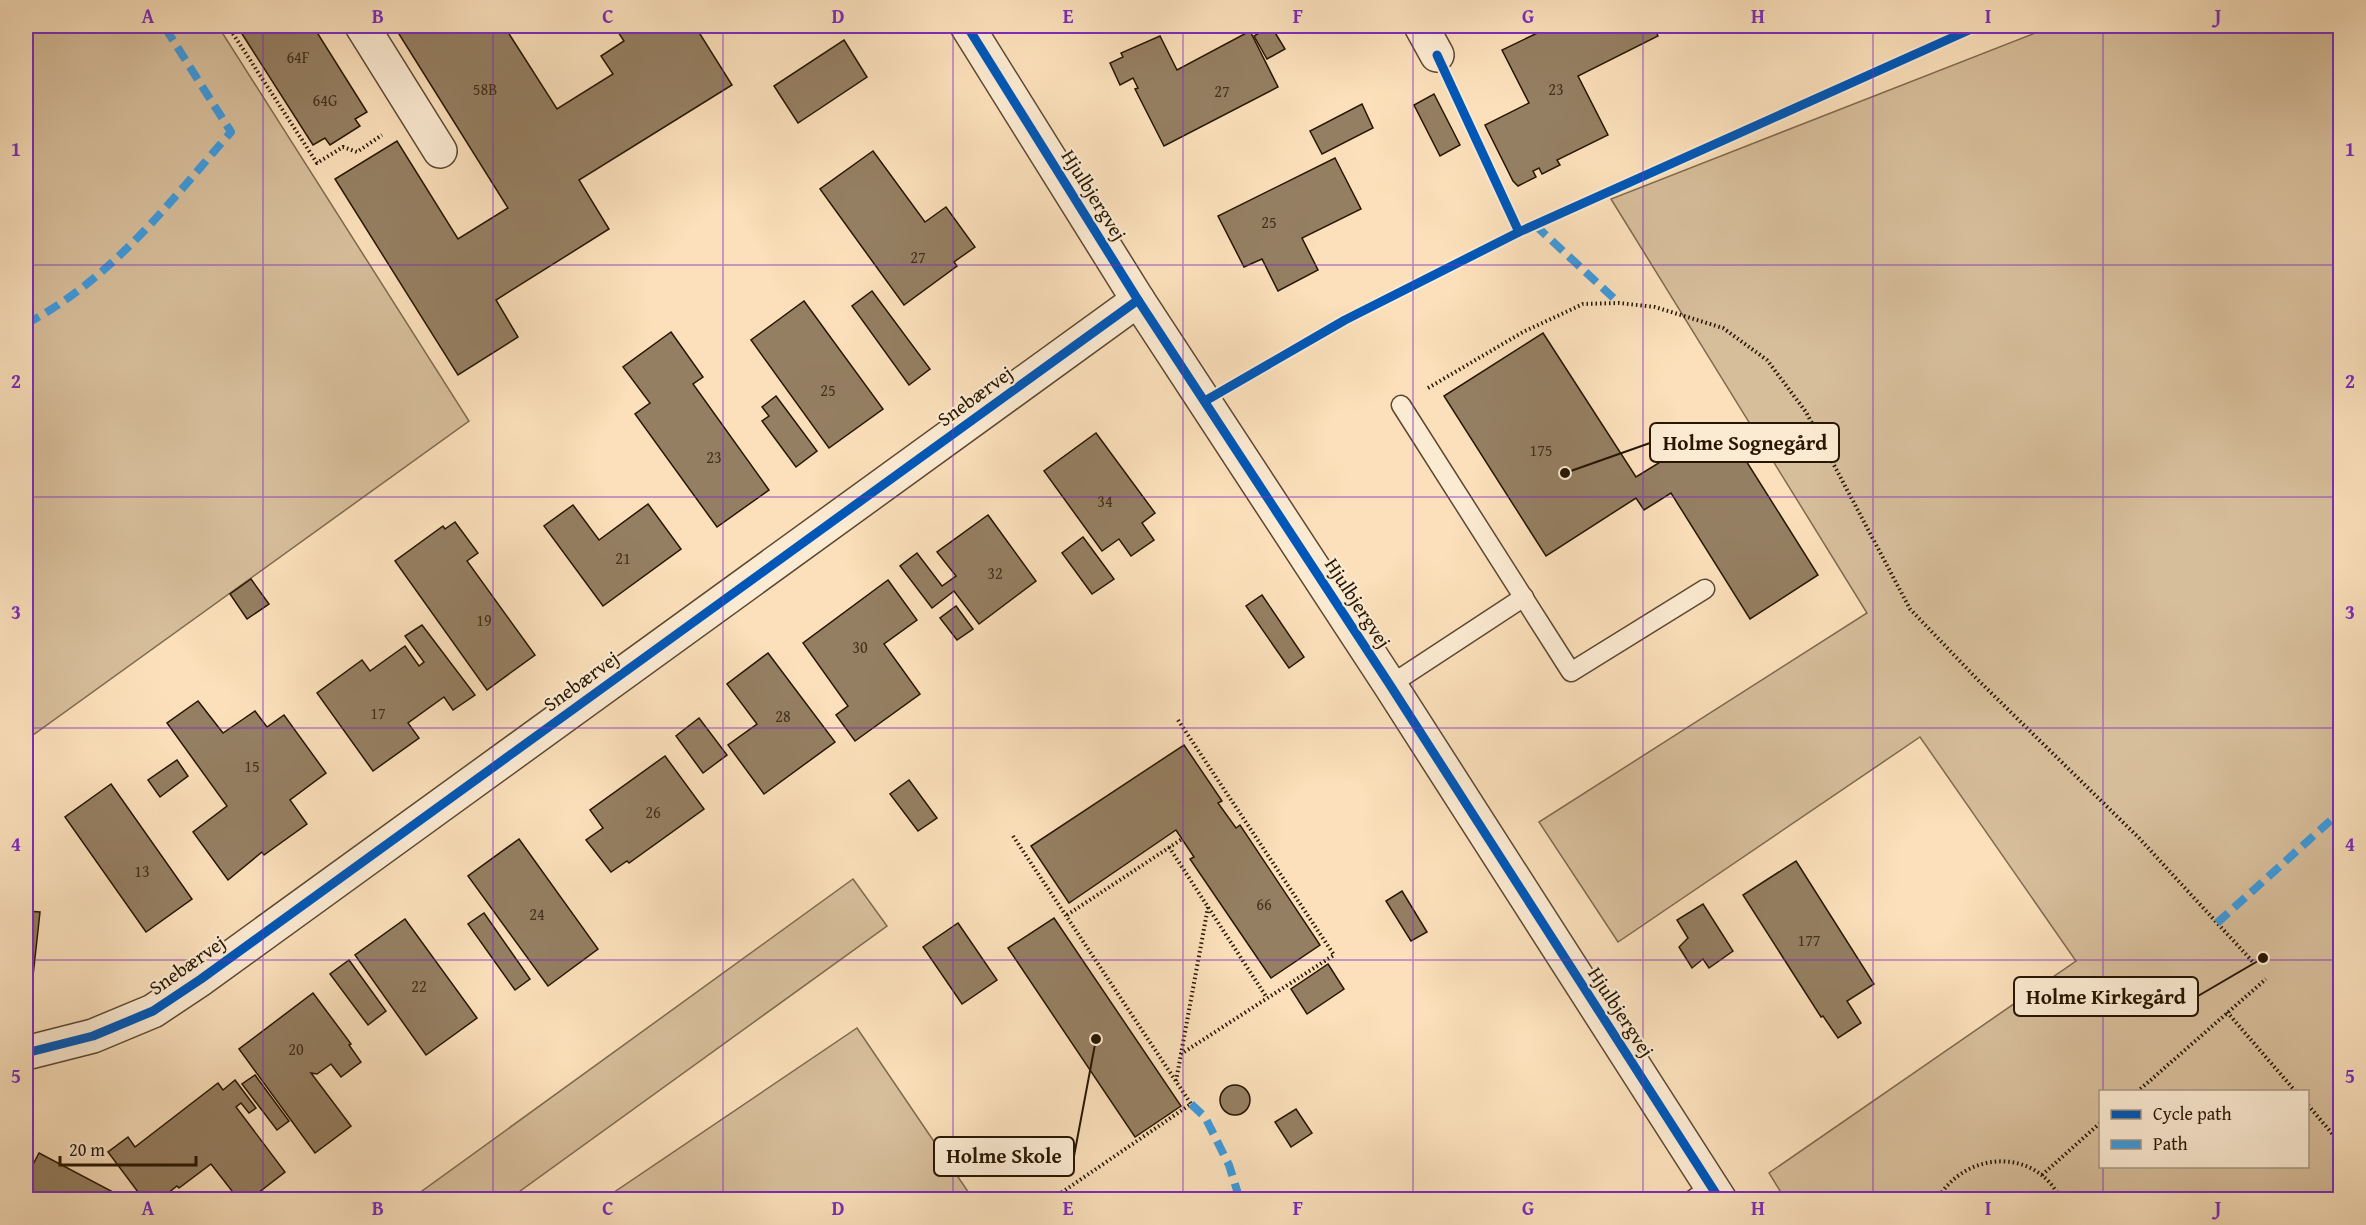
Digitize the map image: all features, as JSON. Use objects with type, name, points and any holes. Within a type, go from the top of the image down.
[{"type":"street","points":[[362,26],[440,151]]},
{"type":"street","name":"Hjulbjergvej","points":[[967,26],[1138,300],[1390,685],[1708,1195]]},
{"type":"street","points":[[1421,26],[1437,55]]},
{"type":"street","name":"Snebærvej","points":[[26,1053],[93,1036],[153,1011],[201,979],[1138,300]]},
{"type":"lane","points":[[1401,405],[1571,672],[1706,589]]},
{"type":"lane","points":[[1390,685],[1524,597]]},
{"type":"path","points":[[228,26],[317,163],[343,147],[357,152],[416,112]]},
{"type":"path","points":[[1401,405],[1523,332],[1583,304],[1619,303],[1655,307],[1723,328],[1767,360],[1806,412],[1910,609],[1977,679],[2139,838],[2253,962]]},
{"type":"path","points":[[1178,720],[1334,955],[1181,1054]]},
{"type":"path","points":[[1012,836],[1067,915],[1191,1104],[1055,1197]]},
{"type":"path","points":[[1067,915],[1182,839]]},
{"type":"path","points":[[1169,847],[1268,998]]},
{"type":"path","points":[[1175,1082],[1208,907]]},
{"type":"path","points":[[2139,1090],[2266,979]]},
{"type":"path","points":[[2227,1012],[2294,1090]]},
{"type":"path","points":[[2309,1107],[2340,1143]]},
{"type":"path","points":[[2042,1175],[2099,1125]]},
{"type":"path","points":[[1937,1200],[1944,1188],[1960,1173],[1979,1164],[2001,1161],[2023,1165],[2042,1175],[2061,1200]]},
{"type":"shaded area","points":[[26,26],[218,26],[469,421],[26,740]]},
{"type":"shaded area","points":[[2053,26],[2325,26],[2326,29],[2340,26],[2340,1199],[1785,1199],[1769,1173],[2076,961],[1920,737],[1618,942],[1539,822],[1867,613],[1611,199]]},
{"type":"shaded area","points":[[853,879],[887,926],[509,1199],[411,1199]]},
{"type":"shaded area","points":[[857,1028],[973,1199],[604,1199]]},
{"type":"building","points":[[237,26],[313,26],[367,112],[355,119],[360,126],[330,145],[325,138],[313,145]]},
{"type":"building","points":[[394,26],[504,26],[557,109],[613,74],[601,56],[624,41],[614,26],[695,26],[732,85],[579,180],[609,229],[496,300],[518,337],[458,375],[335,179],[397,141],[458,239],[508,208]]},
{"type":"building","points":[[1271,26],[1285,49],[1267,59],[1254,36]]},
{"type":"building","points":[[1552,26],[1653,26],[1658,36],[1578,76],[1608,135],[1557,160],[1560,165],[1542,174],[1539,168],[1533,171],[1536,177],[1518,186],[1513,181],[1485,125],[1529,103],[1502,50]]},
{"type":"building","points":[[1250,31],[1278,87],[1164,146],[1135,89],[1138,88],[1133,78],[1120,85],[1110,63],[1123,57],[1121,53],[1160,36],[1177,70]]},
{"type":"building","points":[[844,40],[867,77],[798,123],[774,86]]},
{"type":"building","points":[[1434,94],[1460,145],[1440,156],[1414,105]]},
{"type":"building","points":[[1362,104],[1373,128],[1322,154],[1310,131]]},
{"type":"building","points":[[873,151],[925,222],[946,207],[975,247],[954,262],[957,266],[904,305],[820,189]]},
{"type":"building","points":[[1335,158],[1361,209],[1302,238],[1318,270],[1278,291],[1262,259],[1244,267],[1218,216]]},
{"type":"building","points":[[872,291],[930,369],[909,385],[852,306]]},
{"type":"building","points":[[804,301],[883,409],[829,448],[751,340]]},
{"type":"building","points":[[671,332],[703,377],[693,384],[769,490],[717,527],[635,414],[650,403],[623,367]]},
{"type":"building","points":[[1543,333],[1636,477],[1704,435],[1720,460],[1738,448],[1818,575],[1750,619],[1671,493],[1644,510],[1636,498],[1546,556],[1444,396]]},
{"type":"building","points":[[776,396],[817,451],[796,467],[762,421],[769,416],[762,407]]},
{"type":"building","points":[[1096,433],[1155,513],[1142,523],[1154,540],[1131,556],[1119,539],[1102,551],[1044,471]]},
{"type":"building","points":[[648,504],[681,549],[603,606],[544,526],[573,505],[599,540]]},
{"type":"building","points":[[988,515],[1036,581],[979,624],[954,591],[932,608],[900,566],[917,553],[942,586],[956,576],[937,552]]},
{"type":"building","points":[[455,522],[478,553],[467,561],[535,655],[487,690],[395,561],[443,526],[445,529]]},
{"type":"building","points":[[1083,537],[1114,579],[1092,594],[1062,553]]},
{"type":"building","points":[[251,579],[269,604],[247,619],[230,594]]},
{"type":"building","points":[[888,580],[917,620],[884,644],[920,694],[855,741],[836,715],[848,706],[803,643]]},
{"type":"building","points":[[1262,595],[1304,657],[1289,668],[1246,606]]},
{"type":"building","points":[[956,606],[973,629],[957,640],[940,618]]},
{"type":"building","points":[[422,625],[475,695],[453,710],[444,697],[408,723],[419,738],[373,771],[317,693],[362,660],[370,671],[405,646],[419,666],[424,662],[405,636]]},
{"type":"building","points":[[768,653],[835,742],[764,794],[728,745],[757,724],[727,684]]},
{"type":"building","points":[[198,701],[223,733],[255,711],[267,727],[284,715],[326,773],[290,800],[307,824],[264,855],[262,852],[228,880],[193,832],[227,806],[167,723]]},
{"type":"building","points":[[699,718],[727,755],[703,773],[676,736]]},
{"type":"building","points":[[1184,745],[1222,801],[1218,803],[1236,828],[1240,825],[1320,945],[1271,978],[1190,859],[1194,857],[1176,830],[1069,903],[1031,846]]},
{"type":"building","points":[[665,756],[704,809],[629,863],[627,861],[611,872],[586,840],[603,828],[590,810]]},
{"type":"building","points":[[177,760],[188,776],[160,797],[148,780]]},
{"type":"building","points":[[909,780],[937,818],[918,831],[890,794]]},
{"type":"building","points":[[111,784],[192,899],[146,932],[65,817]]},
{"type":"building","points":[[519,839],[598,949],[548,986],[468,876]]},
{"type":"building","points":[[1796,861],[1874,984],[1847,1001],[1861,1023],[1838,1038],[1823,1016],[1821,1017],[1743,895]]},
{"type":"building","points":[[1402,891],[1427,932],[1411,941],[1386,901]]},
{"type":"building","points":[[1703,904],[1733,951],[1709,968],[1703,959],[1692,968],[1679,947],[1688,938],[1677,920]]},
{"type":"building","points":[[26,911],[40,912],[33,976],[26,975]]},
{"type":"building","points":[[484,913],[530,979],[515,990],[468,924]]},
{"type":"building","points":[[1054,918],[1181,1106],[1135,1137],[1008,948]]},
{"type":"building","points":[[405,919],[477,1018],[426,1055],[355,955]]},
{"type":"building","points":[[958,923],[997,980],[962,1004],[923,947]]},
{"type":"building","points":[[349,960],[386,1011],[368,1025],[330,974]]},
{"type":"building","points":[[1328,964],[1344,989],[1307,1014],[1291,989]]},
{"type":"building","points":[[313,993],[351,1044],[349,1045],[361,1062],[341,1077],[331,1064],[317,1074],[311,1073],[351,1126],[315,1153],[239,1049]]},
{"type":"building","points":[[255,1075],[289,1121],[277,1130],[242,1084]]},
{"type":"building","points":[[235,1080],[256,1108],[249,1113],[241,1103],[236,1107],[285,1172],[249,1200],[239,1200],[211,1164],[179,1188],[177,1186],[167,1194],[171,1200],[144,1200],[108,1152],[128,1137],[135,1147],[218,1083],[223,1090]]},
{"type":"building","points":[[1235,1085],[1246,1089],[1250,1100],[1246,1111],[1235,1115],[1224,1111],[1220,1100],[1224,1089]]},
{"type":"building","points":[[1296,1109],[1312,1133],[1291,1147],[1275,1122]]},
{"type":"building","points":[[39,1153],[113,1192],[109,1200],[26,1200],[26,1178]]},
{"type":"marked path","points":[[26,324],[57,305],[113,262],[138,238],[231,132],[164,26]]},
{"type":"marked path","points":[[1535,225],[1619,303]]},
{"type":"marked path","points":[[2217,923],[2340,812]]},
{"type":"marked path","points":[[1191,1104],[1205,1117],[1229,1165],[1240,1200]]},
{"type":"cycle path","points":[[967,26],[1138,300],[1390,685],[1720,1200]]},
{"type":"cycle path","points":[[1205,401],[1345,320],[1519,232],[1978,26]]},
{"type":"cycle path","points":[[1437,55],[1519,232]]},
{"type":"cycle path","points":[[26,1053],[93,1036],[153,1011],[201,979],[1138,300]]},
{"type":"place","name":"Holme Sognegård","points":[[1565,473]]},
{"type":"place","name":"Holme Kirkegård","points":[[2263,958]]},
{"type":"place","name":"Holme Skole","points":[[1096,1039]]}]
